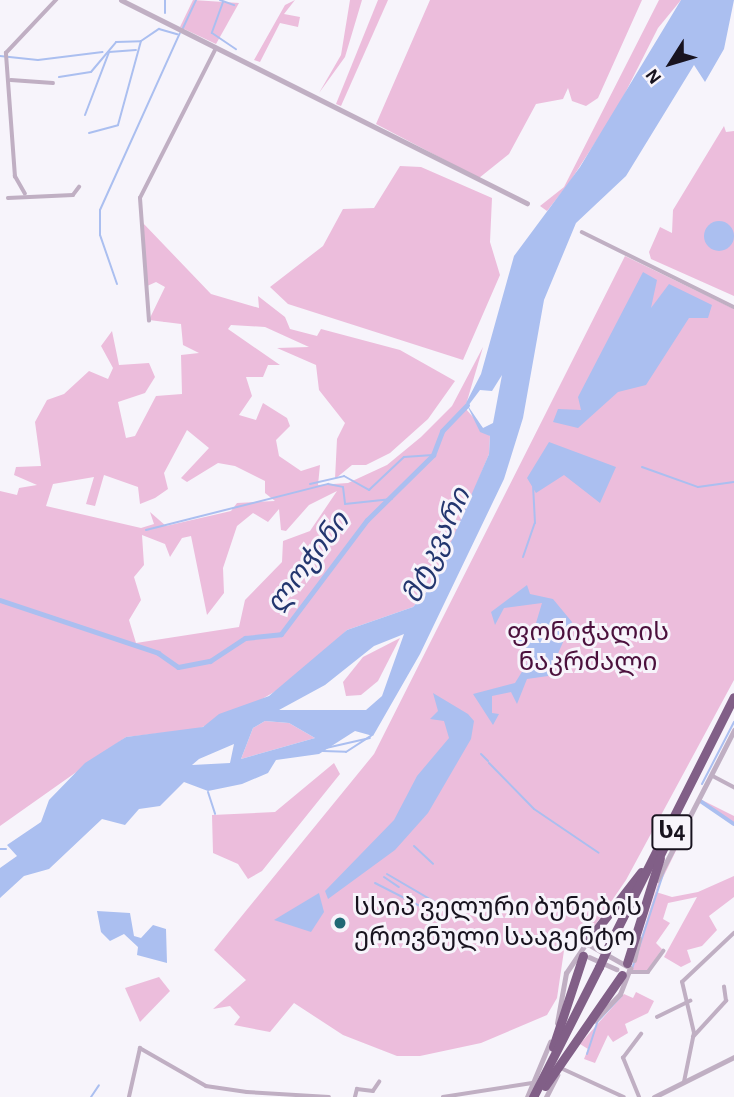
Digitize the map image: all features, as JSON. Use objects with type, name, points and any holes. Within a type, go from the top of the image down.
[{"type":"highway","name":"ს4","points":[[537,1090],[601,968],[734,697]]},
{"type":"highway","name":"ს4","points":[[662,844],[734,709]]},
{"type":"highway","points":[[537,1090],[586,951],[662,844]]},
{"type":"highway","points":[[537,1090],[625,970],[662,844]]},
{"type":"street","points":[[25,194],[13,156],[11,80],[7,48],[56,0]]},
{"type":"street","points":[[121,0],[527,203]]},
{"type":"street","points":[[149,321],[140,198],[216,47]]},
{"type":"street","points":[[11,80],[53,83]]},
{"type":"street","points":[[8,198],[25,194],[73,195],[79,187]]},
{"type":"street","points":[[582,232],[734,307]]},
{"type":"street","points":[[546,1097],[561,1068],[625,970],[669,850],[732,739],[734,730]]},
{"type":"street","points":[[713,776],[734,787]]},
{"type":"street","points":[[684,1082],[693,1037],[690,1001],[682,982],[734,933]]},
{"type":"street","points":[[527,1097],[537,1090],[573,960],[586,951],[625,970],[650,971],[663,951]]},
{"type":"street","points":[[693,1037],[726,1001],[724,987]]},
{"type":"street","points":[[657,1017],[690,1001]]},
{"type":"street","points":[[639,1097],[623,1058],[640,1034]]},
{"type":"street","points":[[130,1097],[140,1048],[205,1085],[248,1095],[329,1097]]},
{"type":"street","points":[[654,1097],[734,1057]]},
{"type":"street","points":[[561,1068],[624,1097]]},
{"type":"street","points":[[355,1097],[357,1089],[373,1091],[379,1083]]},
{"type":"street","points":[[443,1097],[537,1090]]},
{"type":"green space","points":[[193,0],[239,3],[216,44],[180,27]]},
{"type":"green space","points":[[295,0],[284,14],[300,17],[298,27],[280,23],[260,62],[254,60],[285,5]]},
{"type":"green space","points":[[350,0],[362,0],[345,57],[319,93],[341,55]]},
{"type":"green space","points":[[378,0],[388,0],[341,106],[336,104]]},
{"type":"green space","points":[[430,0],[642,0],[598,98],[586,106],[572,101],[568,88],[563,99],[536,104],[509,154],[479,178],[376,124]]},
{"type":"green space","points":[[659,0],[681,0],[658,28],[617,109],[569,183],[547,211],[540,206],[564,187]]},
{"type":"green space","points":[[724,126],[726,132],[734,131],[734,296],[651,259],[649,252],[660,227],[672,233],[673,210]]},
{"type":"green space","points":[[400,166],[421,167],[492,198],[490,242],[500,275],[463,360],[288,304],[270,287],[323,246],[343,209],[374,208]]},
{"type":"green space","points":[[142,222],[211,294],[259,308],[258,296],[285,317],[290,329],[317,336],[321,329],[400,350],[455,381],[428,419],[390,453],[366,465],[352,465],[335,479],[337,439],[345,423],[319,390],[316,365],[277,348],[309,347],[265,327],[231,325],[228,329],[280,365],[268,365],[263,377],[246,377],[252,396],[239,415],[256,420],[263,403],[287,418],[290,426],[276,440],[279,456],[301,471],[320,465],[318,485],[348,483],[387,465],[421,437],[452,406],[483,347],[465,408],[490,436],[489,454],[439,576],[413,607],[347,630],[298,678],[252,705],[198,729],[126,737],[0,826],[0,491],[17,495],[19,488],[37,485],[14,475],[16,467],[41,466],[35,422],[47,400],[64,394],[89,371],[108,379],[113,368],[101,346],[112,331],[119,365],[149,363],[155,377],[145,393],[118,402],[126,438],[135,436],[156,396],[182,394],[181,355],[199,353],[183,345],[181,324],[149,320],[165,287],[156,282],[145,287]],"holes":[[[187,430],[209,448],[181,478],[187,482],[218,463],[235,466],[265,481],[265,493],[275,501],[237,503],[231,511],[166,526],[150,512],[154,524],[141,528],[46,506],[53,484],[94,477],[86,504],[95,506],[104,475],[138,487],[140,504],[155,498],[168,489],[164,473]],[[337,491],[310,531],[283,541],[282,562],[245,600],[239,627],[136,643],[129,620],[141,600],[134,577],[144,565],[142,535],[165,544],[170,557],[182,538],[191,536],[207,615],[224,593],[223,568],[237,526],[253,513],[268,522],[279,509],[281,530],[286,531],[309,505]]]},
{"type":"green space","name":"ფონიჭალის ნაკრძალი","points":[[625,256],[734,309],[734,680],[626,880],[587,937],[566,937],[557,998],[547,1015],[481,1043],[420,1056],[397,1056],[343,1035],[294,1003],[270,1032],[234,1025],[240,1017],[230,1006],[213,1009],[246,980],[214,950],[374,754]]},
{"type":"green space","points":[[400,638],[378,681],[361,695],[346,696],[343,682],[363,657]]},
{"type":"green space","points":[[265,721],[289,723],[315,738],[241,759],[253,728]]},
{"type":"green space","points":[[334,763],[340,774],[262,871],[248,879],[238,864],[213,853],[212,815],[275,812]]},
{"type":"green space","points":[[698,798],[734,816],[734,825],[700,801],[656,892],[672,897],[698,892],[734,876],[734,897],[709,916],[717,930],[702,946],[687,950],[691,962],[681,967],[664,957],[697,897],[668,903],[663,919],[670,923],[656,943],[662,949],[648,970],[631,970],[661,874]]},
{"type":"green space","points":[[159,977],[170,991],[140,1022],[125,988]]},
{"type":"green space","points":[[636,992],[654,1001],[648,1013],[625,1024],[628,1033],[613,1042],[608,1035],[595,1063],[584,1059],[588,1049],[580,1044],[624,994],[633,998]]},
{"type":"water","points":[[681,0],[734,0],[724,49],[705,82],[694,65],[626,176],[576,223],[544,300],[523,418],[504,479],[420,654],[373,736],[355,731],[319,754],[276,760],[268,773],[242,784],[208,791],[184,782],[160,806],[139,809],[125,825],[102,819],[49,869],[24,876],[0,898],[0,868],[17,856],[7,845],[41,822],[49,800],[85,763],[126,737],[203,727],[219,714],[269,696],[347,630],[413,607],[432,586],[489,454],[490,436],[480,432],[466,403],[481,374],[514,256],[580,167]],"holes":[[[502,375],[493,423],[483,428],[468,406],[480,390],[492,391]],[[404,634],[382,696],[366,710],[279,710],[325,685],[374,646]],[[265,721],[289,723],[315,738],[241,759],[253,728]],[[234,744],[230,763],[192,765],[199,759]]]},
{"type":"water","points":[[719,221],[725,222],[733,230],[733,242],[725,250],[719,251],[713,250],[705,242],[704,236],[705,230],[713,222]]},
{"type":"water","points":[[643,272],[657,280],[651,308],[669,284],[712,305],[708,318],[689,318],[646,385],[618,392],[578,428],[553,422],[558,409],[581,410],[578,397]]},
{"type":"water","points":[[549,442],[616,467],[600,503],[564,475],[536,493],[527,478]]},
{"type":"water","points":[[527,585],[530,594],[553,599],[572,622],[548,676],[527,679],[517,704],[511,692],[492,696],[492,713],[499,714],[493,725],[473,694],[515,683],[528,662],[513,633],[523,640],[533,633],[542,603],[504,608],[495,625],[491,612]]},
{"type":"water","points":[[433,693],[468,714],[474,721],[471,739],[428,813],[395,850],[328,899],[325,891],[394,820],[417,776],[449,738],[444,721],[430,719],[438,711]]},
{"type":"water","points":[[319,893],[324,912],[311,932],[274,920]]},
{"type":"water","points":[[97,911],[130,913],[134,936],[141,938],[153,925],[166,929],[167,963],[137,955],[138,947],[124,934],[110,941],[101,932]]},
{"type":"waterway","points":[[165,0],[165,13]]},
{"type":"waterway","points":[[183,28],[196,0]]},
{"type":"waterway","points":[[220,0],[234,5]]},
{"type":"waterway","points":[[223,2],[212,33],[236,49]]},
{"type":"waterway","points":[[89,133],[118,125],[141,41],[159,29],[177,34]]},
{"type":"waterway","points":[[117,284],[100,235],[100,210],[180,33]]},
{"type":"waterway","points":[[59,77],[91,72],[116,42],[141,41]]},
{"type":"waterway","points":[[85,115],[109,52],[136,50]]},
{"type":"waterway","points":[[0,56],[38,60],[103,52]]},
{"type":"waterway","name":"ლოჭინი","points":[[0,600],[158,653],[178,667],[210,661],[245,638],[281,634],[367,520],[433,455],[442,431],[467,405]]},
{"type":"waterway","points":[[310,484],[344,476],[369,490],[404,457],[433,455]]},
{"type":"waterway","points":[[642,467],[698,487],[734,482]]},
{"type":"waterway","points":[[146,530],[328,484],[343,487],[345,504],[392,499]]},
{"type":"waterway","points":[[523,557],[535,523],[533,487]]},
{"type":"waterway","points":[[702,784],[734,722]]},
{"type":"waterway","points":[[323,751],[346,752],[371,736]]},
{"type":"waterway","points":[[326,748],[370,738]]},
{"type":"waterway","points":[[481,754],[488,761]]},
{"type":"waterway","points":[[489,763],[534,809],[599,853]]},
{"type":"waterway","points":[[208,792],[215,814]]},
{"type":"waterway","points":[[699,800],[734,824]]},
{"type":"waterway","points":[[414,846],[433,864]]},
{"type":"waterway","points":[[0,849],[6,849]]},
{"type":"waterway","points":[[632,969],[664,871]]},
{"type":"waterway","points":[[387,874],[440,905]]},
{"type":"waterway","points":[[384,877],[399,887]]},
{"type":"waterway","points":[[375,883],[422,907]]},
{"type":"waterway","points":[[587,1054],[598,1021],[621,996]]},
{"type":"waterway","points":[[91,1097],[99,1085]]},
{"type":"place","name":"სსიპ ველური ბუნების ეროვნული სააგენტო","points":[[340,923]]},
{"type":"water label","name":"მტკვარი","points":[[437,546]]}]
